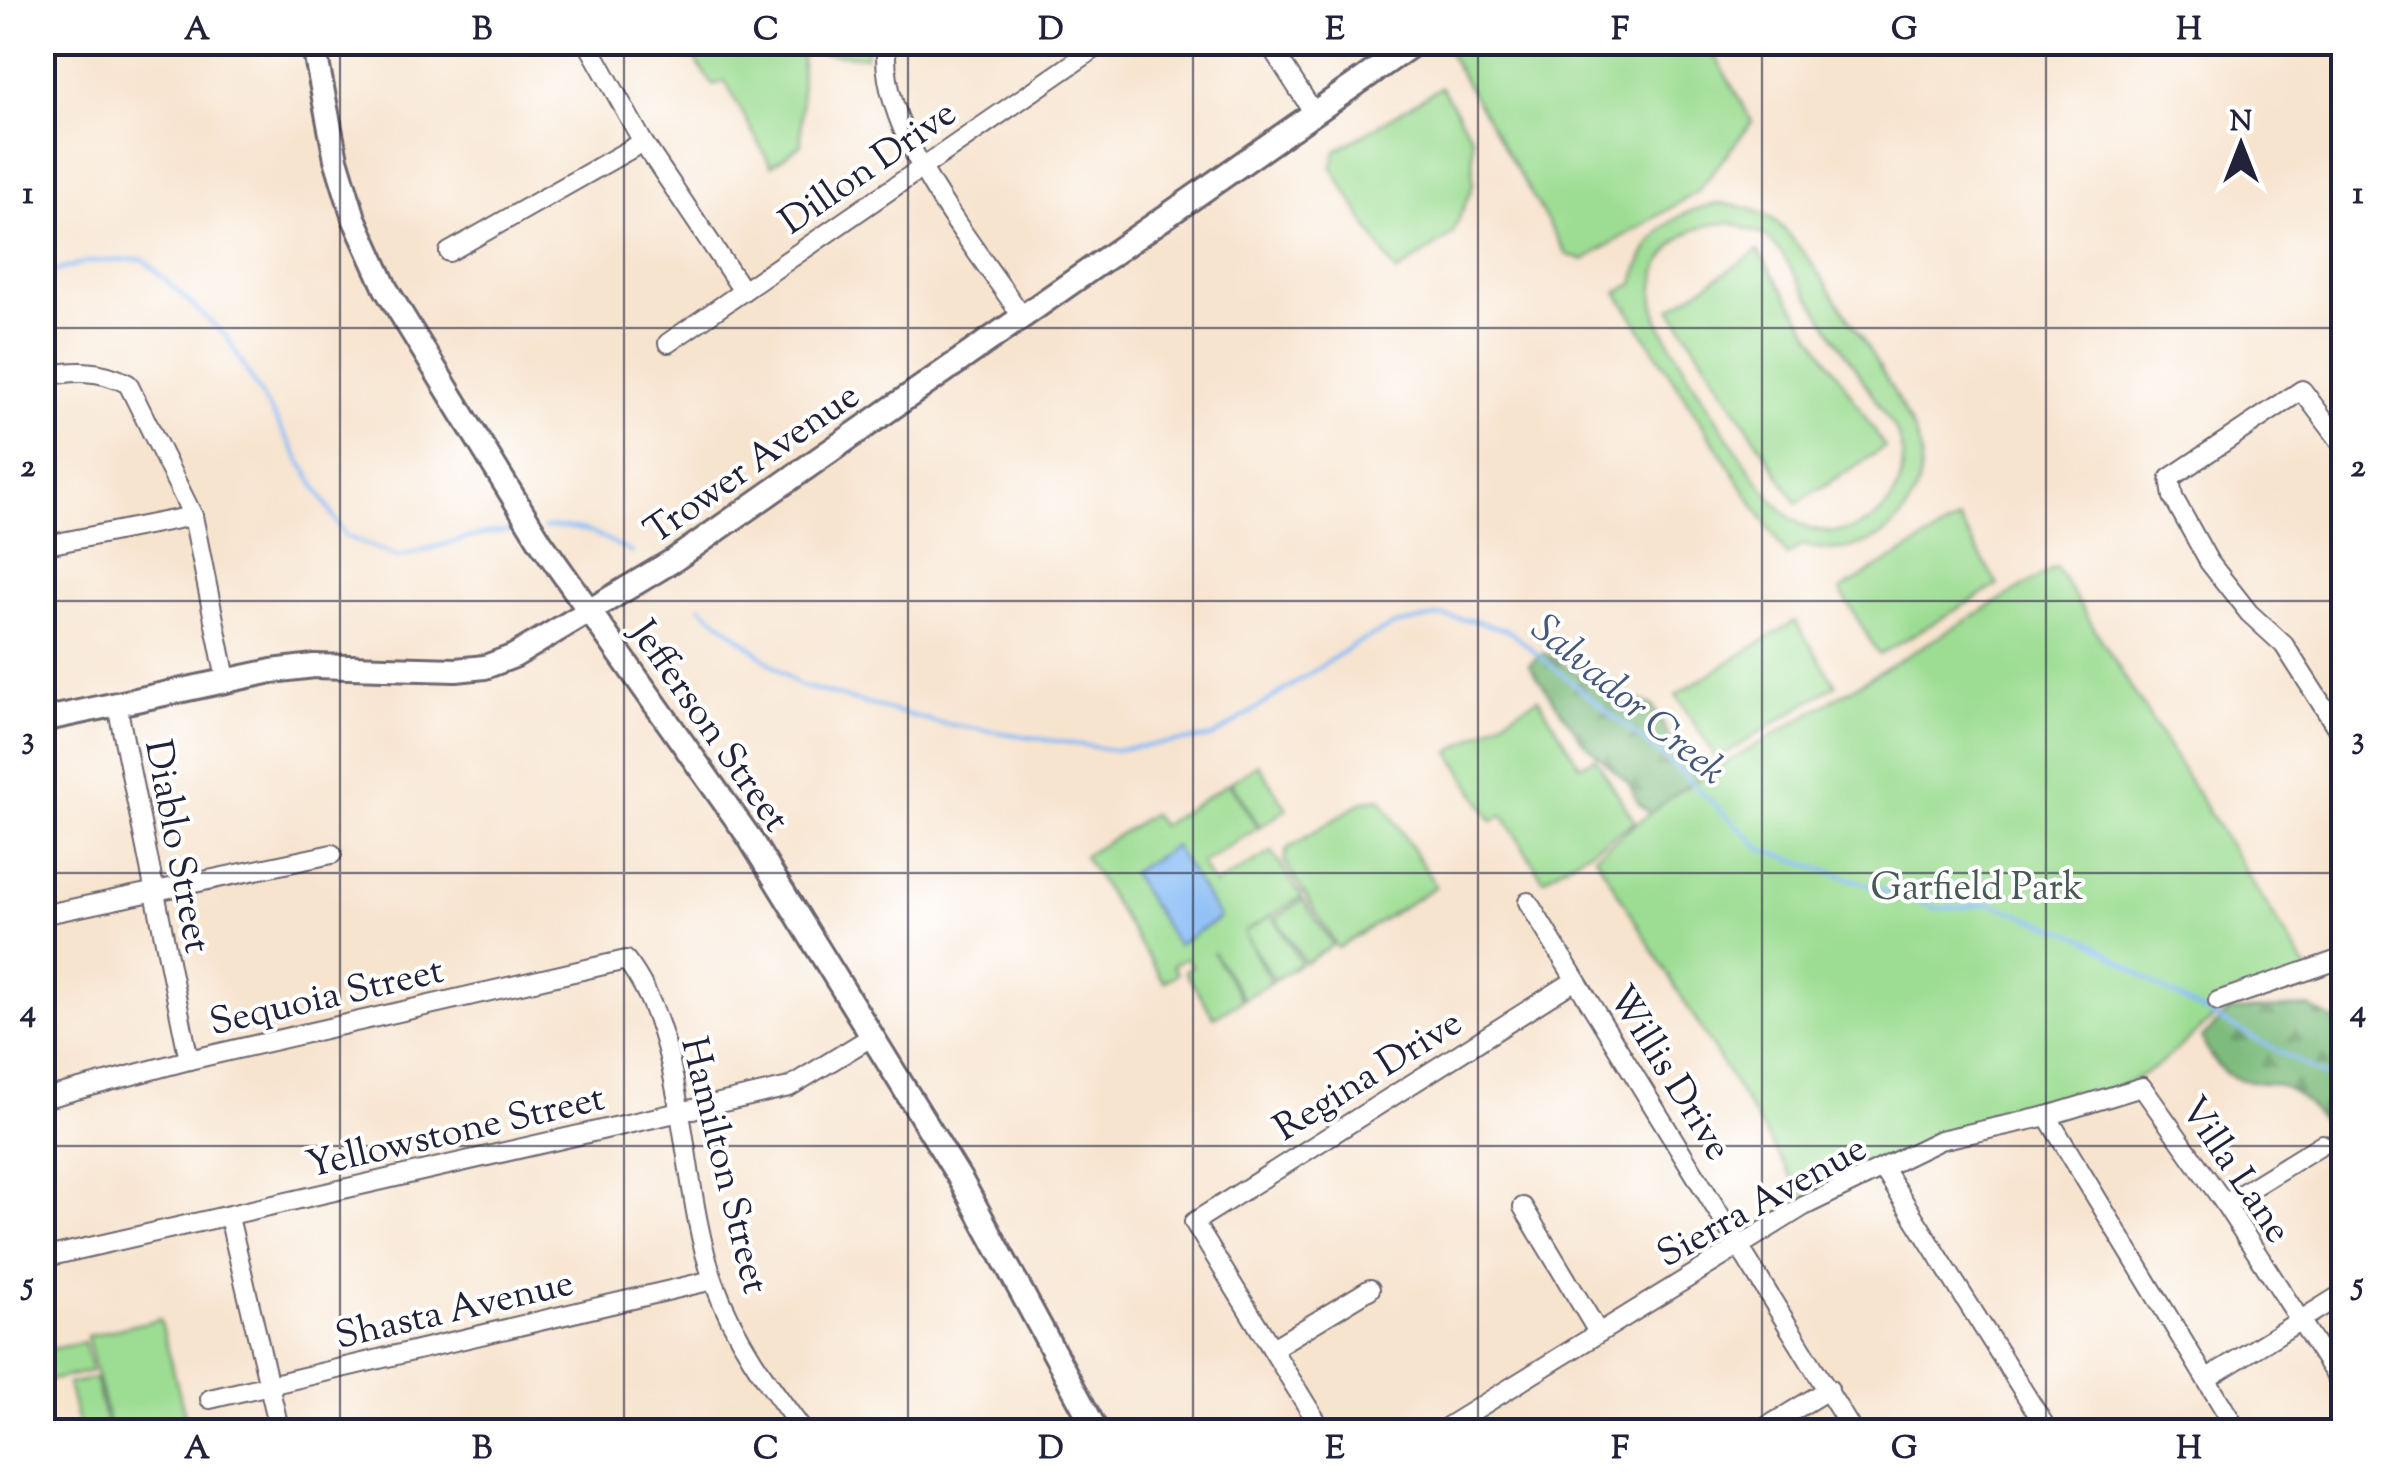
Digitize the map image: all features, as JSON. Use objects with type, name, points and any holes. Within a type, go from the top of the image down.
[{"type":"main road","name":"Jefferson Street","points":[[313,42],[336,160],[386,290],[540,541],[749,836],[972,1200],[1097,1432]]},
{"type":"main road","name":"Trower Avenue","points":[[42,720],[226,678],[314,666],[409,670],[485,667],[527,650],[674,560],[1416,42]]},
{"type":"street","points":[[587,42],[643,142],[743,291]]},
{"type":"street","points":[[887,42],[884,63],[894,115],[923,167],[1021,315]]},
{"type":"street","name":"Dillon Drive","points":[[668,342],[1104,42]]},
{"type":"street","points":[[1268,42],[1314,113]]},
{"type":"street","points":[[449,252],[643,142]]},
{"type":"street","points":[[42,377],[68,371],[109,374],[128,384],[192,516],[226,678]]},
{"type":"street","points":[[2344,446],[2302,390],[2170,478],[2172,497],[2209,562],[2249,614],[2284,645],[2344,738]]},
{"type":"street","points":[[42,546],[192,516]]},
{"type":"street","name":"Diablo Street","points":[[117,705],[189,1060]]},
{"type":"street","points":[[42,915],[332,854]]},
{"type":"street","name":"Willis Drive","points":[[1528,902],[1741,1243],[1853,1432]]},
{"type":"street","points":[[2218,1001],[2316,971],[2344,958]]},
{"type":"street","name":"Sequoia Street","points":[[42,1100],[189,1060],[626,960]]},
{"type":"street","name":"Hamilton Street","points":[[626,960],[644,982],[660,1026],[713,1280],[748,1358],[804,1432]]},
{"type":"street","name":"Regina Drive","points":[[1273,1348],[1194,1222],[1574,981]]},
{"type":"street","name":"Yellowstone Street","points":[[42,1258],[789,1087],[871,1037]]},
{"type":"street","name":"Sierra Avenue","points":[[1438,1432],[1804,1206],[1940,1140],[2047,1116],[2142,1087]]},
{"type":"street","name":"Villa Lane","points":[[2142,1087],[2225,1204],[2297,1322],[2344,1388]]},
{"type":"street","points":[[2047,1116],[2238,1432]]},
{"type":"street","points":[[2225,1204],[2322,1144]]},
{"type":"street","points":[[1884,1170],[2049,1432]]},
{"type":"street","points":[[1523,1208],[1598,1332]]},
{"type":"street","points":[[229,1216],[280,1432]]},
{"type":"street","name":"Shasta Avenue","points":[[210,1399],[713,1280]]},
{"type":"street","points":[[1323,1432],[1273,1348],[1370,1289]]},
{"type":"street","points":[[2206,1379],[2344,1294]]},
{"type":"street","points":[[1758,1432],[1829,1389]]},
{"type":"green space","points":[[683,43],[868,43],[866,57],[802,51],[801,145],[771,166],[725,81],[713,85]]},
{"type":"green space","points":[[1469,43],[1708,43],[1752,122],[1697,192],[1584,260],[1567,255],[1449,54]]},
{"type":"green space","points":[[1441,87],[1472,137],[1473,185],[1452,235],[1396,273],[1332,168],[1336,151]]},
{"type":"green space","points":[[1718,204],[1742,207],[1776,222],[1834,295],[1901,406],[1921,454],[1920,477],[1901,518],[1884,534],[1865,544],[1824,549],[1803,545],[1787,556],[1617,292],[1634,284],[1645,253],[1662,229]],"holes":[[[1732,223],[1766,236],[1782,254],[1900,442],[1902,471],[1893,498],[1877,515],[1854,528],[1815,529],[1791,518],[1777,505],[1721,425],[1658,320],[1654,301],[1659,266],[1679,239],[1712,224]]]},
{"type":"green space","points":[[1758,251],[1885,447],[1797,503],[1671,308]]},
{"type":"green space","points":[[1959,520],[1998,585],[1879,655],[1840,590]]},
{"type":"green space","name":"Garfield Park","points":[[2056,567],[2316,984],[2227,1006],[2160,1064],[2122,1087],[2002,1122],[1842,1188],[1803,1196],[1595,855],[1678,792]]},
{"type":"green space","points":[[1795,621],[1836,685],[1717,759],[1676,695]]},
{"type":"green space","points":[[1544,652],[1590,682],[1653,706],[1677,751],[1695,768],[1740,765],[1657,819],[1638,803],[1629,784],[1582,741],[1529,665]]},
{"type":"green space","points":[[1538,698],[1580,766],[1595,758],[1635,822],[1543,879],[1503,815],[1492,821],[1450,752]]},
{"type":"green space","points":[[1258,764],[1287,809],[1260,827],[1231,782]]},
{"type":"green space","points":[[1229,783],[1258,828],[1201,864],[1214,885],[1272,852],[1302,897],[1272,915],[1301,963],[1274,980],[1244,933],[1271,982],[1244,999],[1213,952],[1242,1000],[1214,1017],[1185,971],[1192,966],[1186,958],[1173,965],[1177,974],[1164,982],[1084,856],[1152,814],[1161,826]]},
{"type":"green space","points":[[1380,798],[1436,886],[1338,948],[1284,861],[1287,849],[1364,801]]},
{"type":"green space","points":[[1303,900],[1333,945],[1305,963],[1276,918]]},
{"type":"green space","points":[[2309,1007],[2334,1020],[2343,1033],[2343,1138],[2298,1095],[2222,1070],[2202,1038],[2229,1011]]},
{"type":"green space","points":[[160,1319],[189,1431],[111,1431],[87,1336]]},
{"type":"green space","points":[[84,1342],[92,1371],[43,1382],[43,1351]]},
{"type":"green space","points":[[95,1378],[108,1431],[80,1431],[68,1384]]},
{"type":"water","points":[[1174,846],[1220,918],[1177,945],[1131,873]]},
{"type":"waterway","name":"Salvador Creek","points":[[42,275],[86,262],[143,259],[226,336],[345,536],[398,557],[487,533],[525,530]]},
{"type":"waterway","name":"Salvador Creek","points":[[544,528],[590,533],[632,553]]},
{"type":"waterway","name":"Salvador Creek","points":[[700,606],[798,685],[939,723],[1114,750],[1213,737],[1355,644],[1395,625],[1441,616],[1475,621],[1509,631],[1667,760],[1762,849],[1939,909],[1993,904],[2089,940],[2162,989],[2344,1086]]}]
